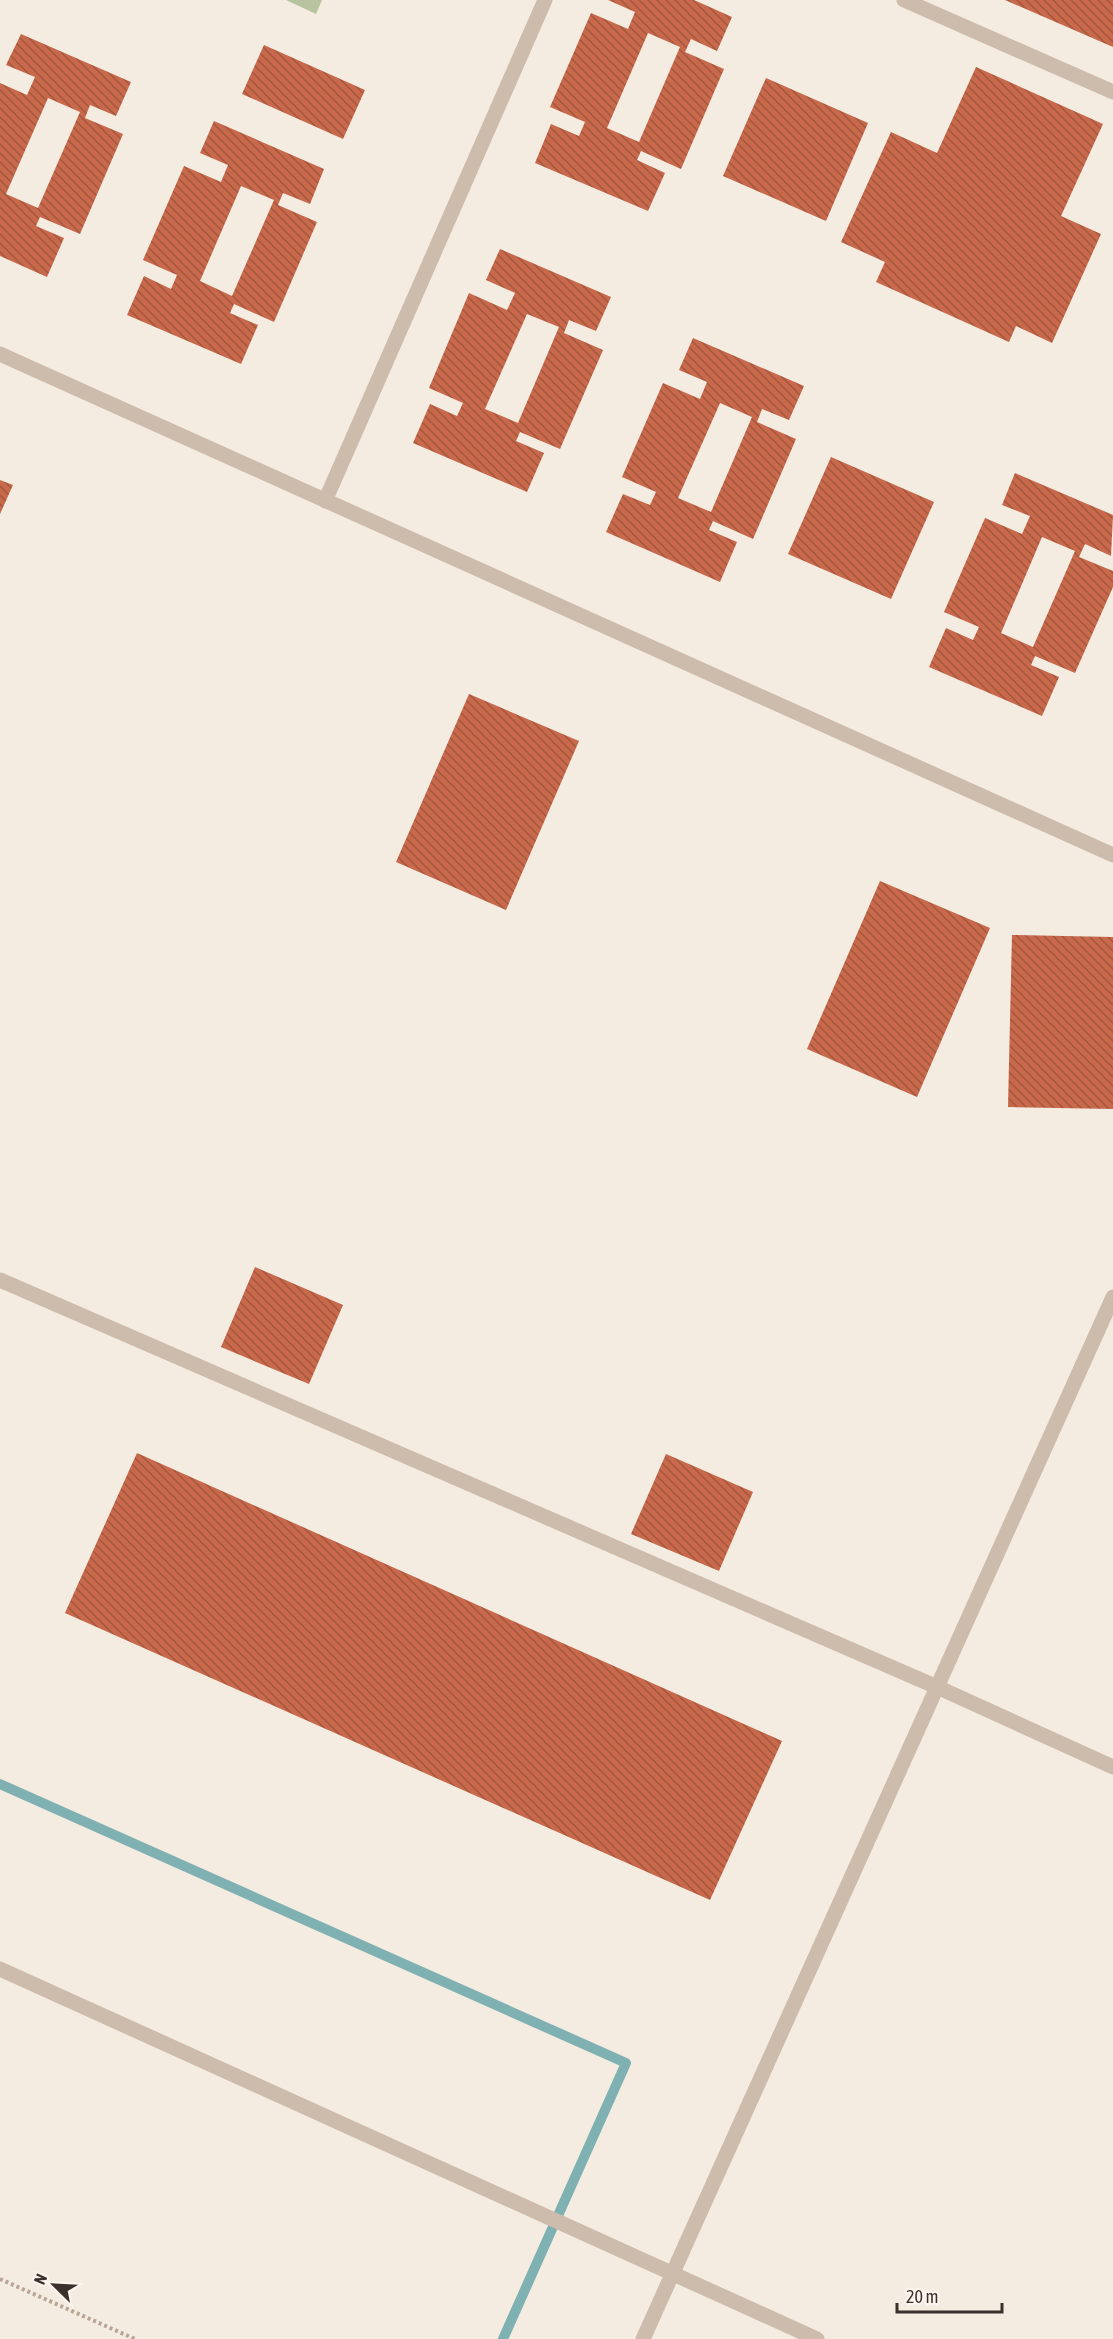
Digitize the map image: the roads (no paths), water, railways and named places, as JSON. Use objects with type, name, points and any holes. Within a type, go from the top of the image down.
[{"type":"street","points":[[325,501],[545,0]]},
{"type":"street","points":[[904,0],[1113,92]]},
{"type":"street","points":[[0,354],[1113,855]]},
{"type":"street","points":[[0,1280],[937,1687],[1113,1767]]},
{"type":"street","points":[[643,2339],[1113,1297]]},
{"type":"street","points":[[0,1970],[817,2339]]},
{"type":"waterway","points":[[0,1784],[626,2063],[503,2339]]}]
